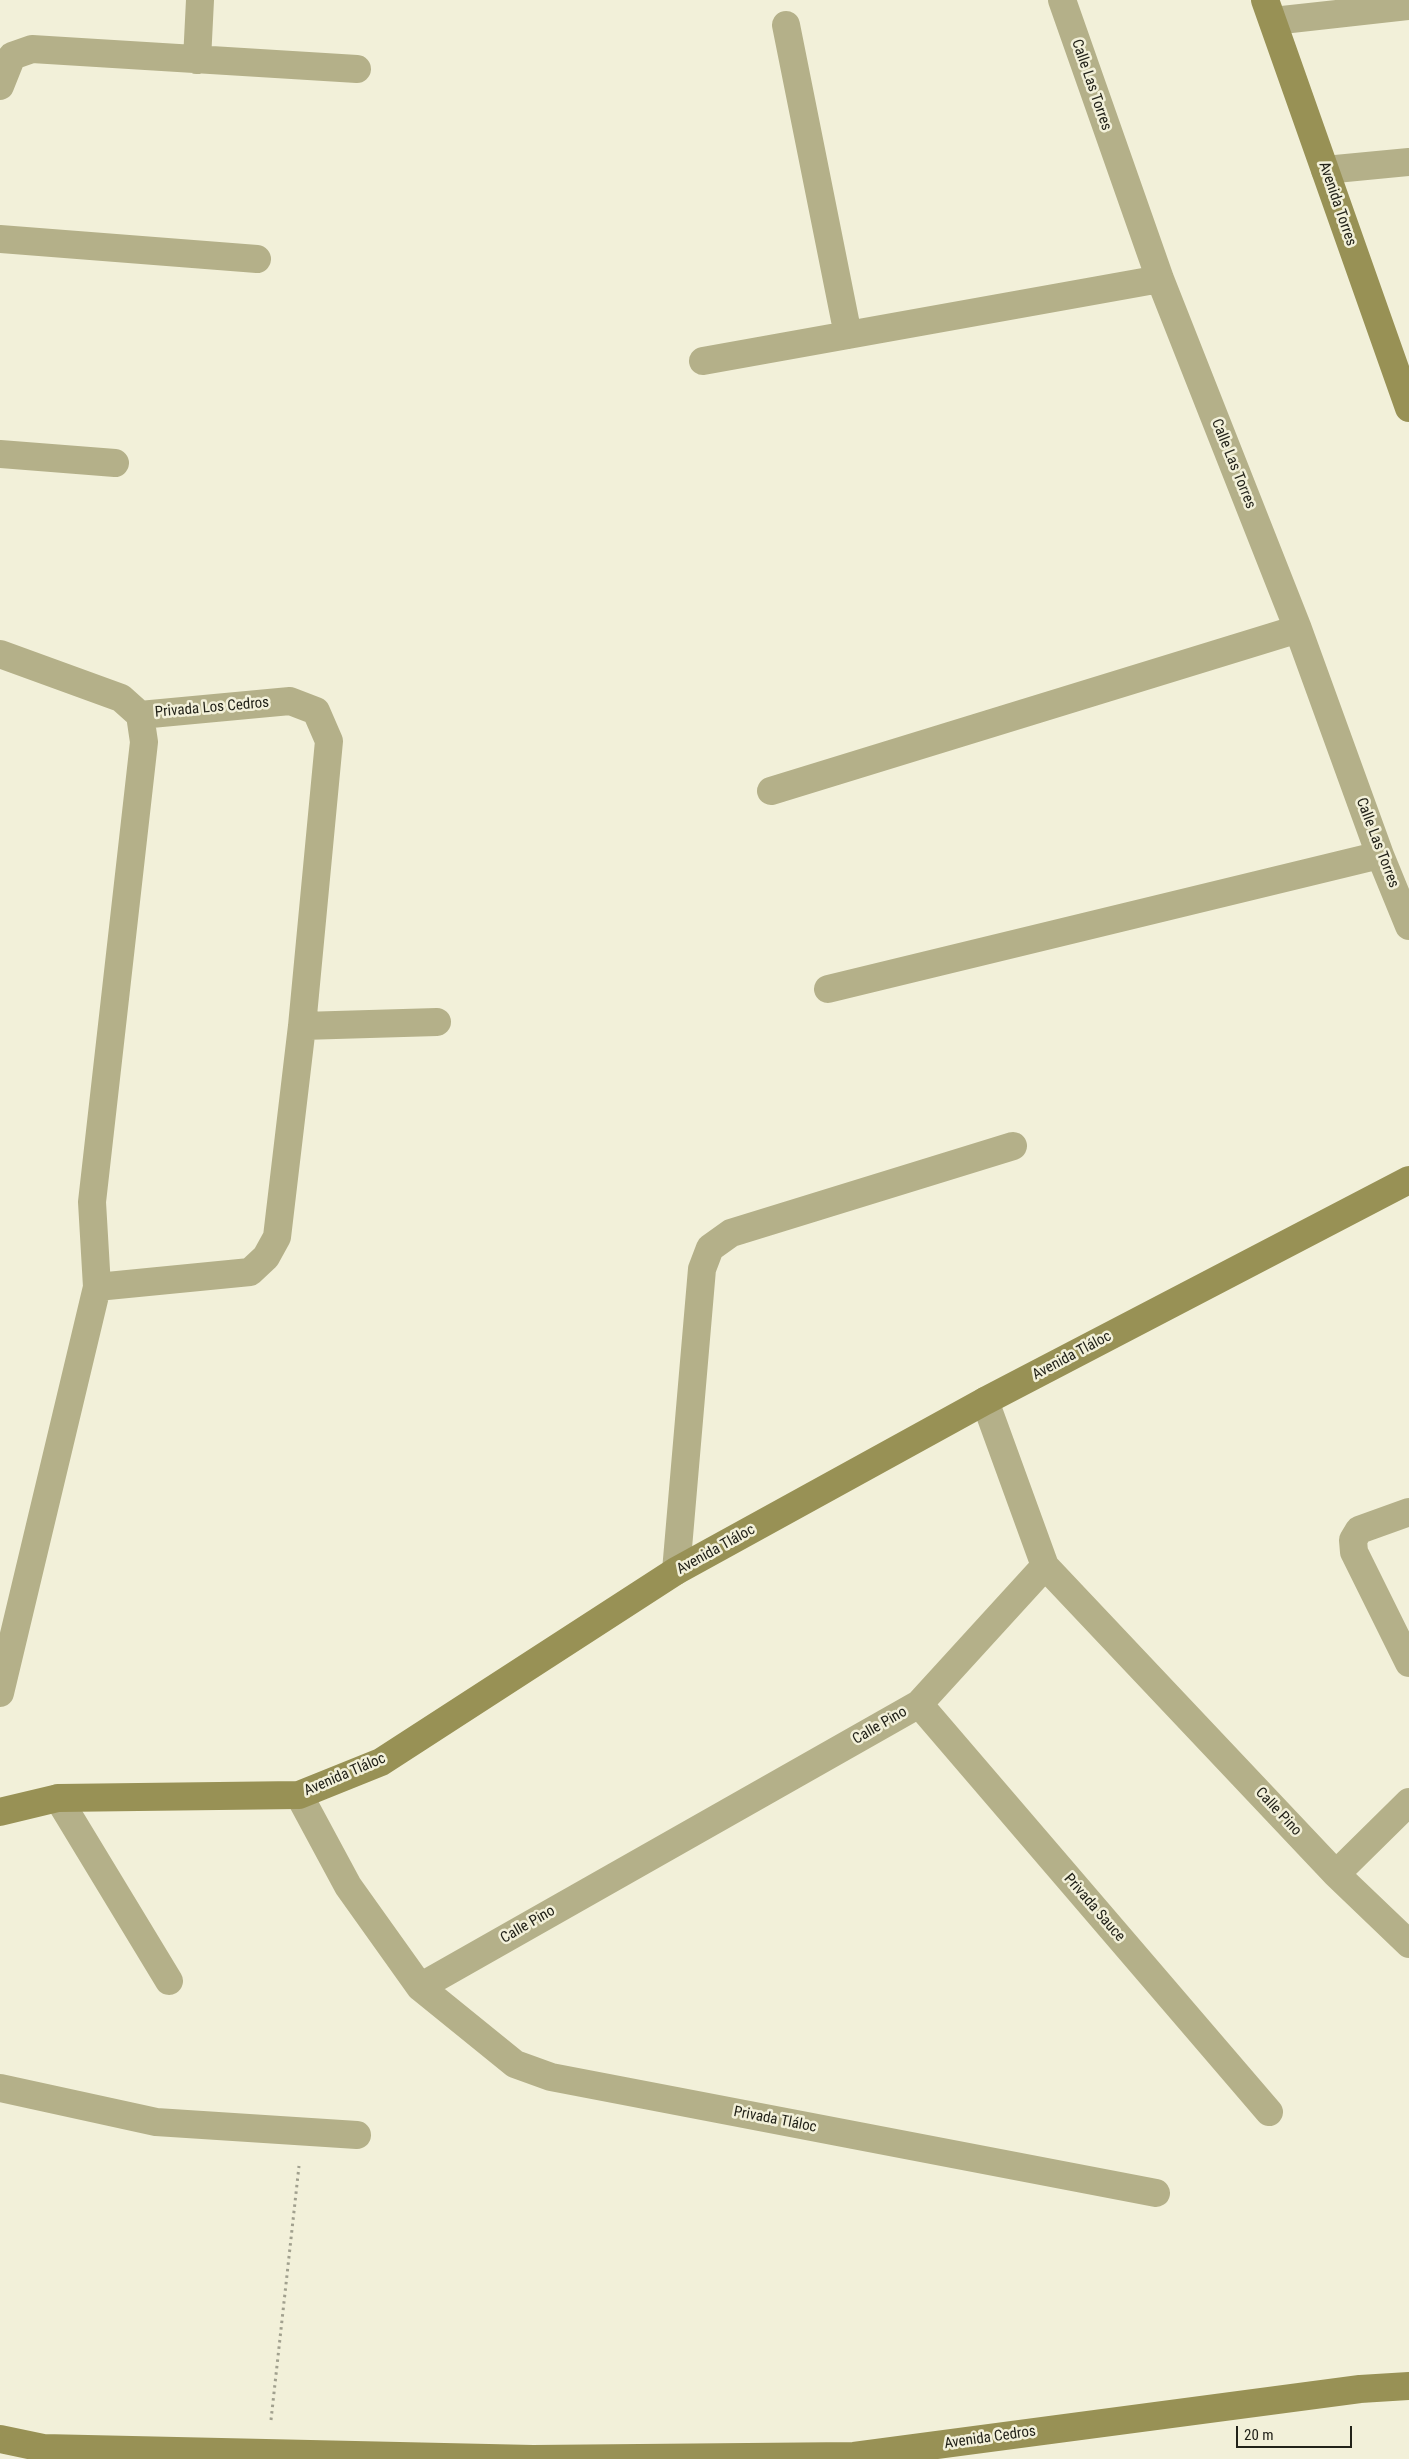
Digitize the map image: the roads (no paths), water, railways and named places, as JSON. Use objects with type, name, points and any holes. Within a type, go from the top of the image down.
[{"type":"main road","name":"Avenida Torres","points":[[1269,10],[1409,408]]},
{"type":"main road","name":"Avenida Tláloc","points":[[0,1812],[58,1798],[299,1794],[380,1762],[676,1571],[985,1401],[1409,1180]]},
{"type":"main road","name":"Avenida Cedros","points":[[0,2439],[41,2454],[268,2453],[533,2459],[854,2456],[1351,2390],[1409,2386]]},
{"type":"street","points":[[197,60],[200,0]]},
{"type":"street","name":"Calle Las Torres","points":[[1062,0],[1160,279],[1298,629],[1380,855],[1409,926]]},
{"type":"street","points":[[1269,10],[1409,6]]},
{"type":"street","points":[[786,25],[848,335]]},
{"type":"street","points":[[0,86],[12,56],[32,49],[357,69]]},
{"type":"street","points":[[1325,170],[1409,162]]},
{"type":"street","points":[[0,239],[257,258]]},
{"type":"street","points":[[703,361],[1160,279]]},
{"type":"street","points":[[0,454],[114,463]]},
{"type":"street","points":[[771,791],[1298,629]]},
{"type":"street","name":"Privada Los Cedros","points":[[0,654],[121,698],[140,715],[290,701],[316,711],[329,741],[302,1026]]},
{"type":"street","points":[[0,1693],[97,1287],[92,1202],[144,742],[140,715]]},
{"type":"street","points":[[828,989],[1380,855]]},
{"type":"street","points":[[97,1287],[250,1272],[266,1257],[277,1237],[302,1026],[437,1022]]},
{"type":"street","points":[[676,1571],[702,1269],[710,1248],[731,1233],[1013,1146]]},
{"type":"street","points":[[985,1401],[1045,1566]]},
{"type":"street","points":[[1409,1512],[1359,1530],[1353,1540],[1354,1552],[1409,1663]]},
{"type":"street","name":"Calle Pino","points":[[420,1987],[919,1704],[1045,1566],[1336,1874],[1409,1944]]},
{"type":"street","name":"Privada Sauce","points":[[919,1704],[1269,2112]]},
{"type":"street","points":[[299,1794],[348,1886],[420,1987]]},
{"type":"street","points":[[58,1798],[169,1981]]},
{"type":"street","points":[[1336,1874],[1409,1802]]},
{"type":"street","name":"Privada Tláloc","points":[[420,1987],[515,2064],[551,2077],[1156,2193]]},
{"type":"street","points":[[0,2088],[156,2122],[358,2134]]}]
